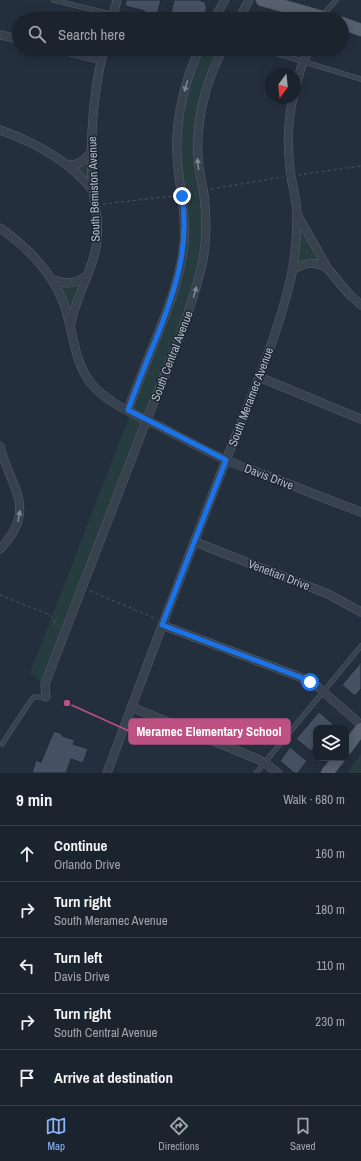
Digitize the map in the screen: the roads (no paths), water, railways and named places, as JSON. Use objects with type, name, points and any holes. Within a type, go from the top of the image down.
[{"type":"main road","points":[[262,0],[285,3],[308,12]]},
{"type":"main road","points":[[349,26],[361,30]]},
{"type":"main road","points":[[349,744],[361,730]]},
{"type":"main road","points":[[328,773],[337,761]]},
{"type":"street","points":[[113,12],[117,0]]},
{"type":"street","points":[[218,12],[225,0]]},
{"type":"street","points":[[243,12],[249,0]]},
{"type":"street","points":[[0,34],[12,37]]},
{"type":"street","points":[[85,56],[101,60]]},
{"type":"street","name":"South Bemiston Avenue","points":[[70,325],[74,307],[91,266],[97,240],[98,227],[92,191],[91,152],[94,102],[102,56]]},
{"type":"street","name":"South Central Avenue","points":[[128,410],[175,289],[184,244],[182,196],[176,140],[179,113],[190,70],[196,56]]},
{"type":"street","name":"South Central Avenue","points":[[46,697],[46,684],[188,312],[202,266],[206,231],[206,211],[198,155],[200,119],[203,100],[209,79],[220,56]]},
{"type":"street","points":[[301,70],[306,56]]},
{"type":"street","name":"South Meramec Avenue","points":[[107,773],[163,623],[276,333],[292,270],[297,214],[288,151],[288,129],[292,104]]},
{"type":"street","points":[[0,130],[36,146],[65,164],[86,182],[92,191]]},
{"type":"street","points":[[65,164],[78,164],[91,152]]},
{"type":"street","points":[[297,214],[328,269],[348,293],[361,305]]},
{"type":"street","name":"Davis Drive","points":[[0,228],[18,240],[40,263],[51,279],[62,301],[70,325],[76,355],[90,381],[107,398],[146,420],[226,460],[361,512]]},
{"type":"street","points":[[292,270],[309,263],[319,264],[328,269]]},
{"type":"street","points":[[51,279],[58,282],[71,283],[81,280],[86,276]]},
{"type":"street","points":[[259,377],[361,419]]},
{"type":"street","points":[[0,446],[21,506],[18,523],[8,541],[0,549]]},
{"type":"street","name":"Venetian Drive","points":[[195,542],[328,594],[361,612]]},
{"type":"street","points":[[163,623],[300,677],[323,692],[361,725]]},
{"type":"street","points":[[131,708],[265,762],[278,773]]},
{"type":"lane","points":[[53,0],[95,12]]},
{"type":"lane","points":[[328,12],[336,0]]},
{"type":"lane","points":[[286,56],[361,79]]},
{"type":"lane","points":[[256,773],[361,646]]},
{"type":"lane","points":[[2,744],[29,702],[34,697],[46,697]]},
{"type":"place","name":"Meramec Elementary School","points":[[67,703]]}]
